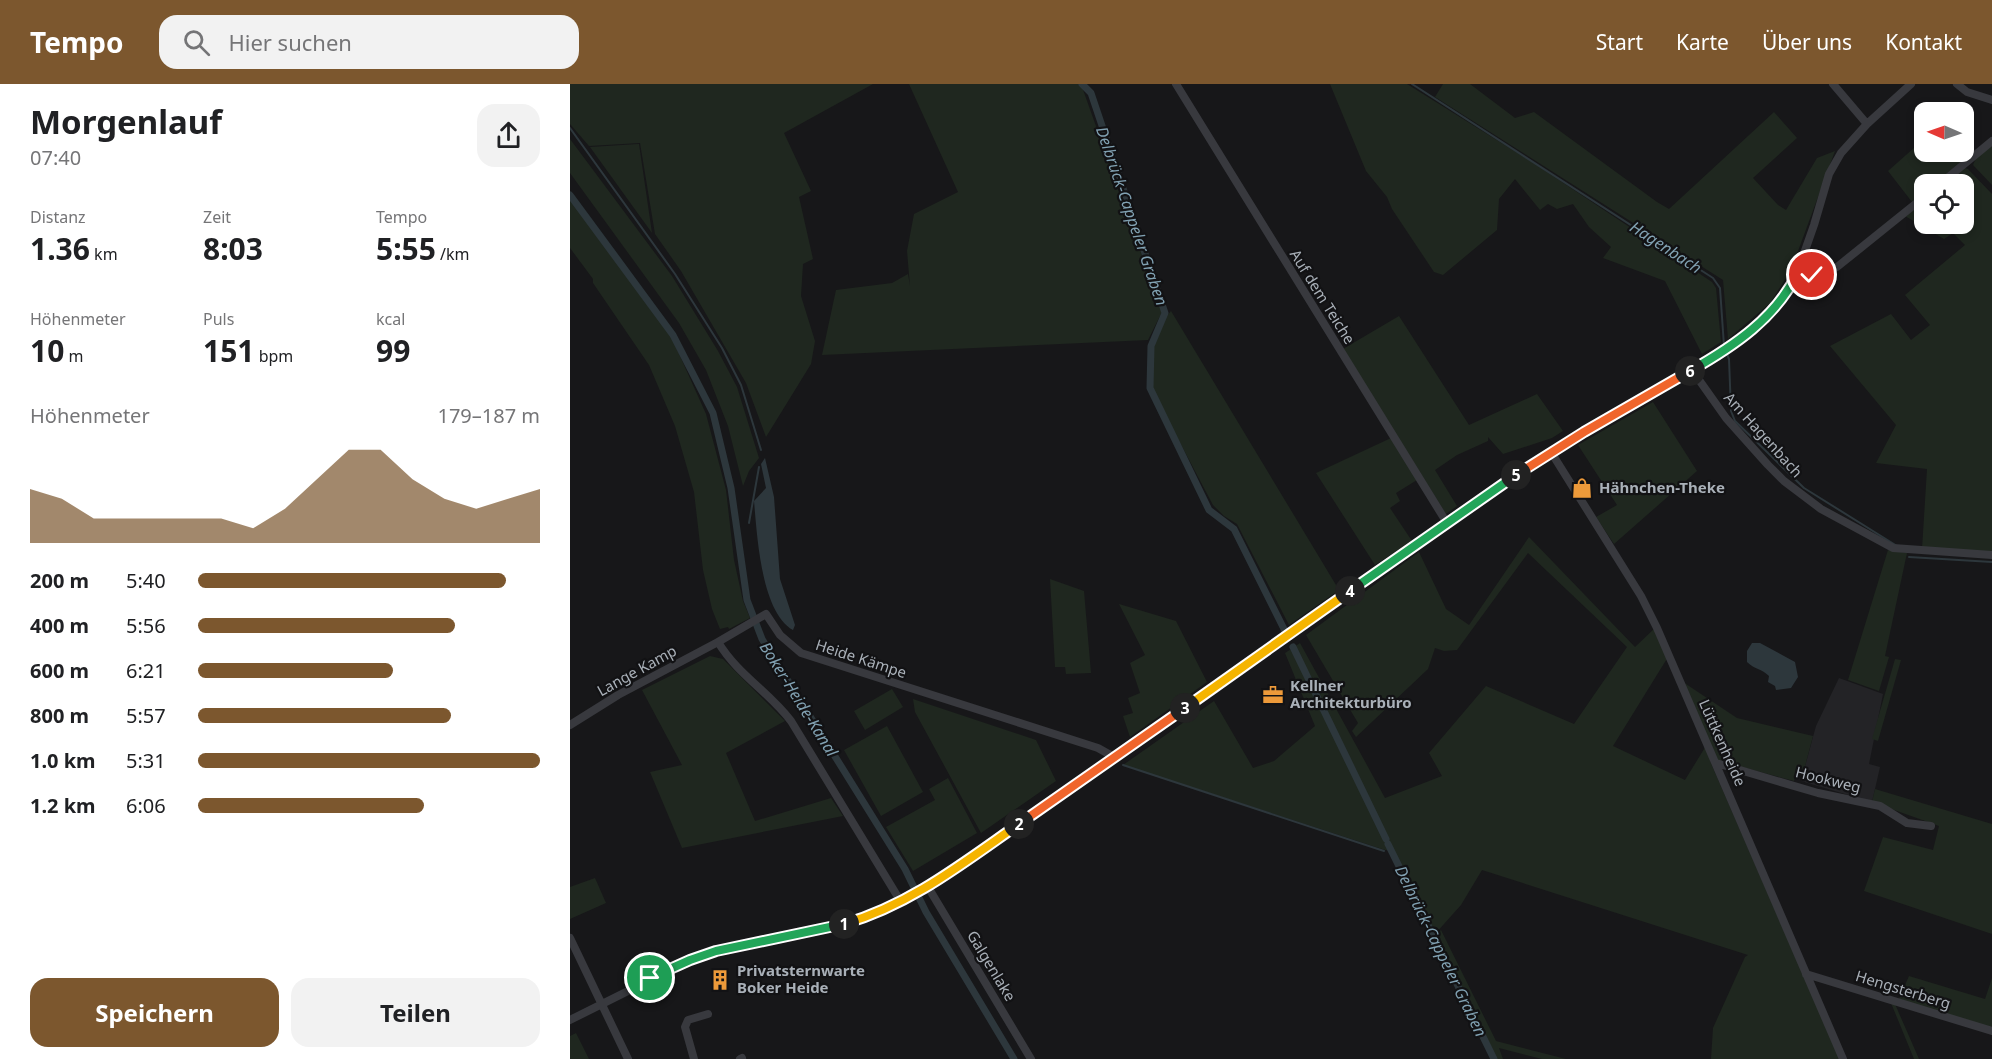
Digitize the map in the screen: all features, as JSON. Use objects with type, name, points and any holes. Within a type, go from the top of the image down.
[{"type":"street","name":"Auf dem Teiche","points":[[1176,84],[1447,523]]},
{"type":"street","points":[[1833,84],[1867,124]]},
{"type":"street","points":[[570,1020],[650,978],[703,955],[845,924],[864,918],[920,892],[1551,452],[1734,345],[1760,324],[1775,308],[1798,272],[1834,165],[1848,142],[1911,84]]},
{"type":"street","points":[[1957,84],[1967,92],[1992,100]]},
{"type":"street","points":[[1952,174],[1992,141]]},
{"type":"street","points":[[1798,272],[1818,276],[1837,267],[1914,205]]},
{"type":"street","name":"Am Hagenbach","points":[[1692,370],[1726,418],[1768,465],[1784,482],[1821,509],[1893,548],[1992,555]]},
{"type":"street","name":"Lüttkenheide","points":[[1551,452],[1641,596],[1716,763],[1843,1059]]},
{"type":"street","name":"Heide Kämpe","points":[[718,642],[766,614],[780,635],[801,653],[1098,748],[1114,757]]},
{"type":"street","points":[[718,642],[738,669],[769,696],[791,721],[901,902]]},
{"type":"street","name":"Lange Kamp","points":[[570,725],[618,696],[718,642]]},
{"type":"street","name":"Hookweg","points":[[1716,763],[1818,793],[1880,806],[1907,823],[1931,826]]},
{"type":"street","name":"Galgenlake","points":[[928,887],[1031,1059]]},
{"type":"street","points":[[570,938],[628,1059]]},
{"type":"street","name":"Hengsterberg","points":[[1806,974],[1992,1031]]},
{"type":"street","points":[[694,1059],[685,1027],[688,1020],[708,1014]]},
{"type":"shaded area","points":[[570,84],[873,84],[784,133],[811,191],[799,197],[813,259],[803,264],[801,296],[815,341],[811,364],[766,437],[746,383],[681,271],[655,234],[640,143],[589,146],[570,124]]},
{"type":"shaded area","points":[[909,84],[1081,84],[1162,312],[1148,340],[822,355],[836,290],[892,283],[908,274],[910,286],[907,251],[914,214],[958,192]]},
{"type":"shaded area","points":[[1330,84],[1407,84],[1532,162],[1712,282],[1716,288],[1721,342],[1702,354],[1665,281],[1603,258],[1611,247],[1589,227],[1573,204],[1557,209],[1548,204],[1540,210],[1515,179],[1499,199],[1497,230],[1443,275],[1434,272],[1392,209],[1387,197],[1366,171]]},
{"type":"shaded area","points":[[1443,84],[1470,84],[1515,118],[1534,112],[1669,209],[1774,112],[1797,138],[1753,178],[1778,205],[1786,210],[1817,158],[1835,151],[1791,270],[1770,303],[1728,339],[1723,280],[1435,97]]},
{"type":"shaded area","points":[[570,139],[672,276],[737,387],[759,458],[749,471],[743,486],[728,426],[706,370],[679,323],[570,173]]},
{"type":"shaded area","points":[[639,144],[652,233],[590,147]]},
{"type":"shaded area","points":[[1992,146],[1992,185],[1973,165],[1976,158]]},
{"type":"shaded area","points":[[1914,148],[1914,162],[1962,162],[1948,174],[1914,174],[1914,200],[1912,202],[1888,171]]},
{"type":"shaded area","points":[[1965,168],[1973,174],[1957,174]]},
{"type":"shaded area","points":[[1974,175],[1992,194],[1992,552],[1922,549],[1927,469],[1876,463],[1896,425],[1830,346],[1891,314],[1911,340],[1930,325],[1905,295],[1965,245],[1954,234],[1974,234]]},
{"type":"shaded area","points":[[570,198],[671,336],[706,414],[726,490],[734,560],[743,601],[750,618],[729,629],[728,627],[720,629],[712,609],[703,570],[694,492],[675,426],[649,365],[570,248]]},
{"type":"shaded area","points":[[1914,208],[1914,221],[1905,216]]},
{"type":"shaded area","points":[[1936,234],[1952,234],[1944,239]]},
{"type":"shaded area","points":[[1171,311],[1339,590],[1289,625],[1237,524],[1213,505],[1152,390],[1154,345],[1165,318]]},
{"type":"shaded area","points":[[1399,316],[1469,425],[1537,394],[1563,431],[1552,438],[1503,454],[1488,437],[1488,441],[1457,455],[1435,470],[1457,506],[1446,514],[1343,349]]},
{"type":"shaded area","points":[[1653,402],[1697,471],[1614,544],[1596,517],[1617,505],[1578,445]]},
{"type":"shaded area","points":[[1391,438],[1417,480],[1396,493],[1400,501],[1390,508],[1412,541],[1375,565],[1316,473]]},
{"type":"shaded area","points":[[765,458],[774,497],[780,579],[795,625],[793,630],[782,621],[774,607],[767,590],[759,552],[754,501],[766,488],[761,464]]},
{"type":"shaded area","points":[[1529,537],[1635,647],[1655,628],[1668,657],[1613,746],[1685,780],[1709,741],[1683,682],[1737,718],[1813,736],[1804,770],[1797,768],[1794,781],[1716,760],[1710,761],[1840,1059],[1711,1059],[1713,1028],[1745,957],[1748,955],[1482,870],[1461,905],[1435,934],[1393,850],[1385,850],[1123,765],[1214,701],[1253,768],[1274,761],[1315,726],[1285,653],[1300,643],[1385,798],[1442,776],[1429,753],[1486,686],[1574,724],[1627,647],[1528,553],[1457,650],[1444,651],[1435,648],[1428,669],[1356,737],[1352,731],[1358,723],[1306,635],[1419,552],[1446,609],[1469,625]]},
{"type":"shaded area","points":[[1888,550],[1907,553],[1885,656],[1889,657],[1879,691],[1848,680]]},
{"type":"shaded area","points":[[1050,579],[1084,591],[1091,673],[1066,674],[1065,667],[1055,667]]},
{"type":"shaded area","points":[[1119,604],[1176,621],[1207,682],[1130,737],[1123,716],[1133,713],[1128,698],[1140,693],[1130,663],[1145,655]]},
{"type":"shaded area","points":[[1752,643],[1760,643],[1795,662],[1798,677],[1791,688],[1776,690],[1775,686],[1768,682],[1769,676],[1747,662],[1747,651]]},
{"type":"shaded area","points":[[710,656],[723,659],[785,721],[726,753],[755,821],[831,798],[843,816],[682,848],[650,772],[682,765],[642,690]]},
{"type":"shaded area","points":[[1895,659],[1901,660],[1878,741],[1872,739]]},
{"type":"shaded area","points":[[1839,678],[1883,694],[1869,764],[1880,767],[1872,802],[1801,781],[1816,726]]},
{"type":"shaded area","points":[[892,689],[903,707],[865,730],[854,711]]},
{"type":"shaded area","points":[[913,699],[1036,740],[1056,781],[981,833],[915,712]]},
{"type":"shaded area","points":[[887,726],[923,792],[881,816],[844,750]]},
{"type":"shaded area","points":[[948,778],[977,833],[913,871],[886,827],[935,800],[929,789]]},
{"type":"shaded area","points":[[1875,789],[1992,824],[1992,934],[1864,891],[1883,837],[1933,850],[1939,826],[1872,802]]},
{"type":"shaded area","points":[[595,878],[606,903],[570,919],[570,887]]},
{"type":"shaded area","points":[[1441,930],[1496,1041],[1566,1059],[1542,1059],[1499,1048],[1503,1059],[1496,1059],[1436,936]]},
{"type":"shaded area","points":[[1909,976],[1985,999],[1992,978],[1992,1028],[1899,999]]},
{"type":"shaded area","points":[[1891,1003],[1895,1004],[1919,1059],[1914,1059]]},
{"type":"shaded area","points":[[576,1033],[589,1059],[570,1059],[570,1036]]},
{"type":"waterway","name":"Delbrück-Cappeler Graben","points":[[1082,84],[1091,93],[1165,313],[1151,346],[1150,388],[1209,510],[1234,529],[1287,635]]},
{"type":"waterway","name":"Hagenbach","points":[[1412,84],[1713,278],[1720,288],[1724,346]]},
{"type":"waterway","points":[[570,128],[675,274],[722,348],[741,385],[761,450]]},
{"type":"waterway","name":"Boker-Heide-Kanal","points":[[570,195],[673,335],[713,413],[731,488],[747,600],[762,639],[905,869],[926,912],[1014,1059]]},
{"type":"waterway","name":"Hagenbach","points":[[1726,352],[1729,359],[1731,411],[1735,421],[1804,488],[1897,546]]},
{"type":"waterway","points":[[749,523],[759,467]]},
{"type":"waterway","name":"Hagenbach","points":[[1909,557],[1992,562]]},
{"type":"waterway","name":"Delbrück-Cappeler Graben","points":[[1293,647],[1386,839]]},
{"type":"waterway","points":[[1123,765],[1384,851]]},
{"type":"waterway","name":"Delbrück-Cappeler Graben","points":[[1388,844],[1494,1059]]},
{"type":"place","name":"Hähnchen-Theke","points":[[1582,488]]},
{"type":"place","name":"Kellner Architekturbüro","points":[[1273,695]]},
{"type":"place","name":"Privatsternwarte Boker Heide","points":[[720,980]]},
{"type":"route","points":[[650,978],[677,965],[716,951],[824,930],[864,918],[890,908],[920,892],[1534,463],[1734,345],[1760,324],[1775,308],[1798,272],[1812,275]]}]
